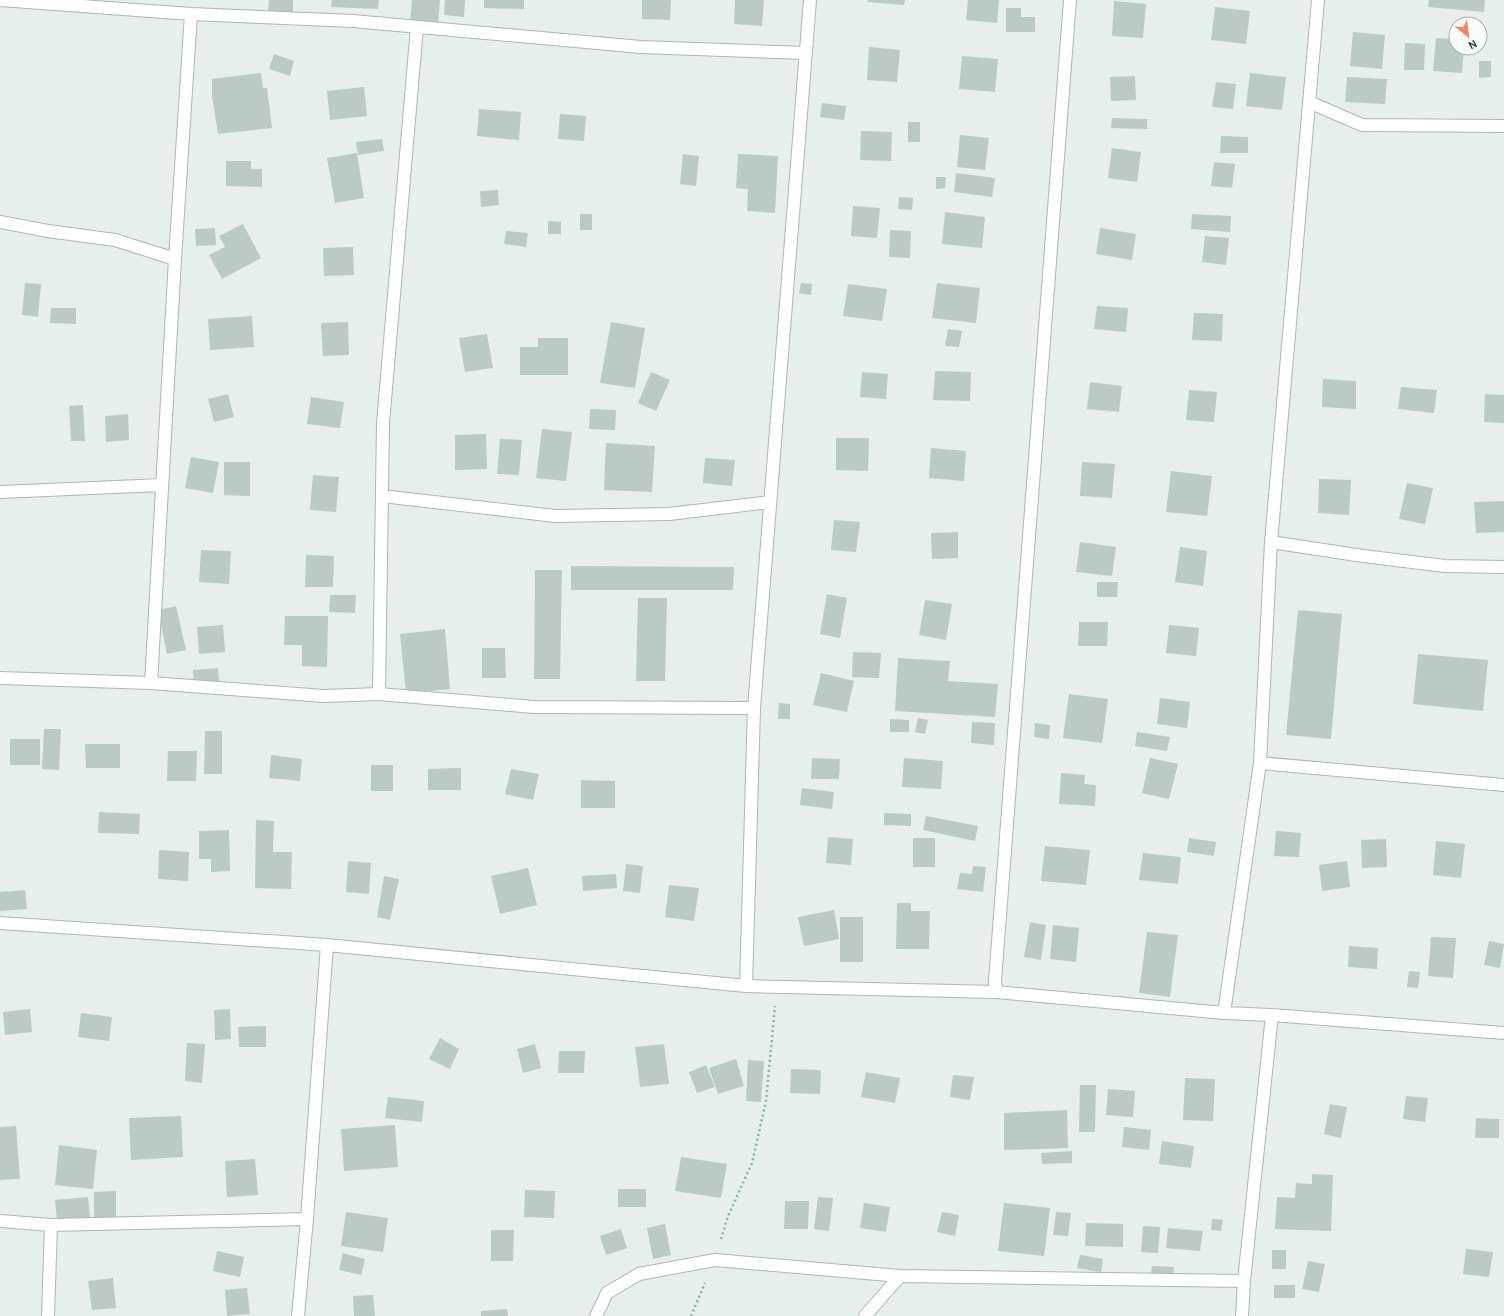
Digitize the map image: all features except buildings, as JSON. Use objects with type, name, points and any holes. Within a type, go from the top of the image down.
[{"type":"street","points":[[0,0],[191,14],[353,21],[641,47],[805,54]]},
{"type":"street","points":[[746,986],[754,708],[810,0]]},
{"type":"street","points":[[996,992],[995,981],[1070,0]]},
{"type":"street","points":[[1224,1013],[1260,763],[1271,542],[1318,0]]},
{"type":"street","points":[[151,683],[175,259],[191,14]]},
{"type":"street","points":[[379,694],[383,423],[417,27]]},
{"type":"street","points":[[1308,102],[1362,126],[1504,126]]},
{"type":"street","points":[[0,222],[48,231],[115,240],[175,259]]},
{"type":"street","points":[[0,492],[162,485]]},
{"type":"street","points":[[382,496],[555,516],[669,514],[770,502]]},
{"type":"street","points":[[1271,542],[1445,566],[1504,567]]},
{"type":"street","points":[[0,678],[151,683],[324,696],[379,694],[534,707],[754,708]]},
{"type":"street","points":[[1260,763],[1504,785]]},
{"type":"street","points":[[0,923],[326,945],[746,986],[777,988],[996,992],[1224,1013],[1272,1015],[1504,1033]]},
{"type":"street","points":[[298,1316],[307,1219],[326,945]]},
{"type":"street","points":[[1242,1316],[1244,1281],[1272,1015]]},
{"type":"street","points":[[0,1221],[51,1225],[307,1219]]},
{"type":"street","points":[[48,1316],[51,1225]]},
{"type":"street","points":[[596,1316],[607,1293],[638,1274],[714,1260],[900,1276],[1244,1281]]},
{"type":"street","points":[[865,1316],[900,1276]]},
{"type":"path","points":[[691,1316],[714,1260],[728,1216],[752,1163],[766,1101],[777,988]]}]
